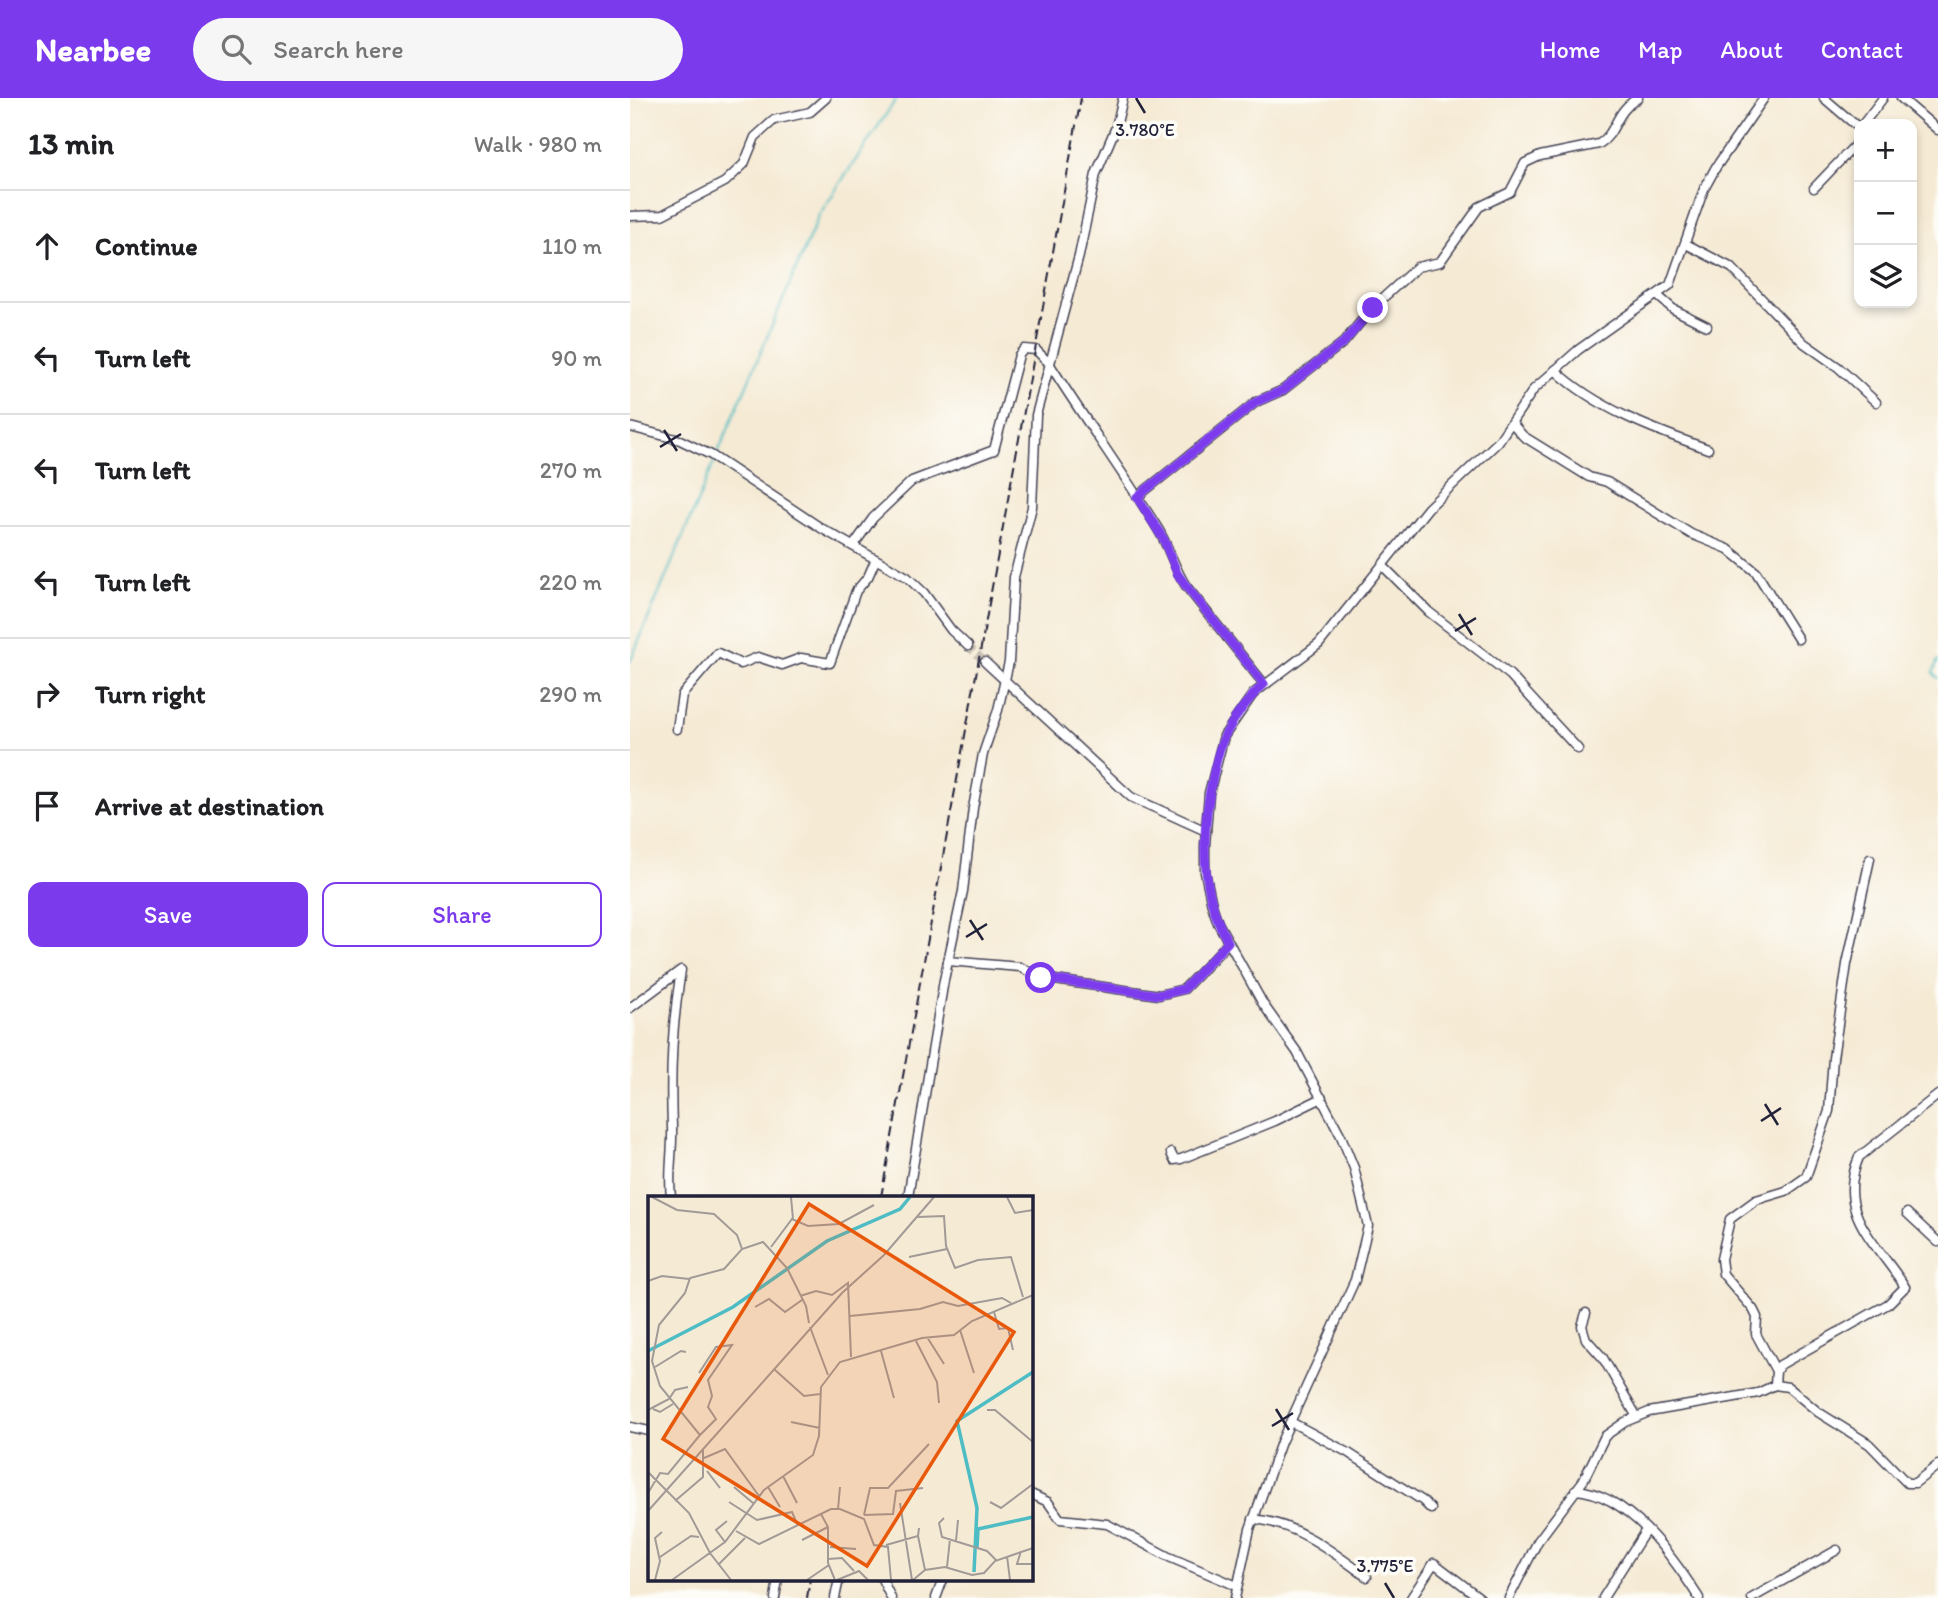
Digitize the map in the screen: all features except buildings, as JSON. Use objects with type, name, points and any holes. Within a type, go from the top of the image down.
[{"type":"street","points":[[630,216],[662,215],[690,203],[737,173],[755,137],[774,120],[810,112],[826,98]]},
{"type":"street","points":[[908,1196],[984,754],[1006,680],[1014,577],[1032,507],[1033,436],[1049,363],[1079,256],[1096,173],[1116,127],[1123,98]]},
{"type":"street","points":[[1137,497],[1256,402],[1283,390],[1344,342],[1373,308],[1417,267],[1440,262],[1479,207],[1510,192],[1525,163],[1540,156],[1599,144],[1618,114],[1638,98]]},
{"type":"street","points":[[1235,1598],[1253,1519],[1291,1422],[1355,1280],[1367,1240],[1366,1210],[1354,1168],[1322,1098],[1217,923],[1208,890],[1206,831],[1209,793],[1224,736],[1239,713],[1264,684],[1319,644],[1428,508],[1469,471],[1512,423],[1534,389],[1603,332],[1658,296],[1670,285],[1704,189],[1764,98]]},
{"type":"street","points":[[1824,98],[1854,121]]},
{"type":"street","points":[[1866,119],[1883,98]]},
{"type":"street","points":[[1901,98],[1938,130]]},
{"type":"street","points":[[1814,188],[1854,146]]},
{"type":"street","points":[[1686,244],[1732,268],[1804,343],[1838,367],[1876,402]]},
{"type":"street","points":[[1658,296],[1673,309],[1707,326]]},
{"type":"street","points":[[853,546],[873,518],[912,481],[994,450],[1022,350],[1039,351],[1164,540],[1177,573],[1264,684]]},
{"type":"street","points":[[1555,370],[1594,400],[1660,432],[1708,449]]},
{"type":"street","points":[[1512,423],[1523,436],[1589,477],[1607,482],[1691,534],[1728,549],[1756,572],[1798,639]]},
{"type":"street","points":[[630,427],[680,440],[704,452],[875,561],[907,577],[924,593],[951,630],[968,646]]},
{"type":"street","points":[[677,729],[682,695],[718,653],[741,664],[758,657],[782,665],[801,657],[830,663],[856,591],[868,577],[875,561]]},
{"type":"street","points":[[1383,566],[1429,612],[1510,675],[1578,749]]},
{"type":"street","points":[[985,662],[1131,797],[1206,831]]},
{"type":"street","points":[[1776,1385],[1776,1371],[1756,1334],[1757,1317],[1754,1309],[1723,1274],[1725,1232],[1730,1219],[1756,1200],[1786,1191],[1806,1177],[1829,1111],[1833,1058],[1847,964],[1870,859]]},
{"type":"street","points":[[948,961],[1020,967],[1041,978],[1159,995],[1184,989],[1228,942]]},
{"type":"street","points":[[630,1008],[681,970],[671,1037],[672,1128],[668,1170],[671,1196]]},
{"type":"street","points":[[1776,1371],[1790,1357],[1888,1304],[1905,1287],[1854,1211],[1850,1196],[1854,1171],[1859,1157],[1938,1095]]},
{"type":"street","points":[[1171,1153],[1174,1160],[1181,1158],[1275,1121],[1322,1098]]},
{"type":"street","points":[[1907,1213],[1938,1242]]},
{"type":"street","points":[[1586,1314],[1583,1326],[1586,1339],[1603,1359],[1637,1417]]},
{"type":"street","points":[[1509,1598],[1538,1541],[1576,1490],[1605,1436],[1649,1412],[1758,1393],[1776,1385],[1788,1387],[1818,1412],[1869,1444],[1907,1483],[1914,1483],[1938,1465]]},
{"type":"street","points":[[1291,1422],[1347,1452],[1432,1509]]},
{"type":"street","points":[[630,1427],[648,1431]]},
{"type":"street","points":[[1576,1490],[1595,1492],[1647,1530],[1668,1552],[1699,1598]]},
{"type":"street","points":[[1032,1494],[1048,1502],[1060,1519],[1107,1524],[1169,1557],[1237,1587]]},
{"type":"street","points":[[1253,1519],[1286,1526],[1318,1542],[1367,1577]]},
{"type":"street","points":[[1602,1598],[1647,1530]]},
{"type":"street","points":[[1752,1598],[1837,1550]]},
{"type":"street","points":[[1411,1598],[1434,1563],[1480,1598]]},
{"type":"street","points":[[775,1598],[778,1580]]},
{"type":"street","points":[[835,1598],[839,1580]]},
{"type":"street","points":[[883,1580],[891,1598]]},
{"type":"street","points":[[936,1598],[943,1580]]},
{"type":"waterway","points":[[717,455],[819,215],[897,98]]},
{"type":"waterway","points":[[630,662],[715,460]]},
{"type":"waterway","points":[[1938,660],[1933,673],[1938,678]]},
{"type":"tunnel","points":[[968,646],[985,662]]},
{"type":"railway","points":[[881,1196],[1081,98]]},
{"type":"railway","points":[[807,1598],[810,1580]]},
{"type":"route","points":[[1041,978],[1159,995],[1184,989],[1228,942],[1217,923],[1205,872],[1209,793],[1224,736],[1253,694],[1264,684],[1214,624],[1177,573],[1164,540],[1137,497],[1256,402],[1283,390],[1344,342],[1373,308]]}]
